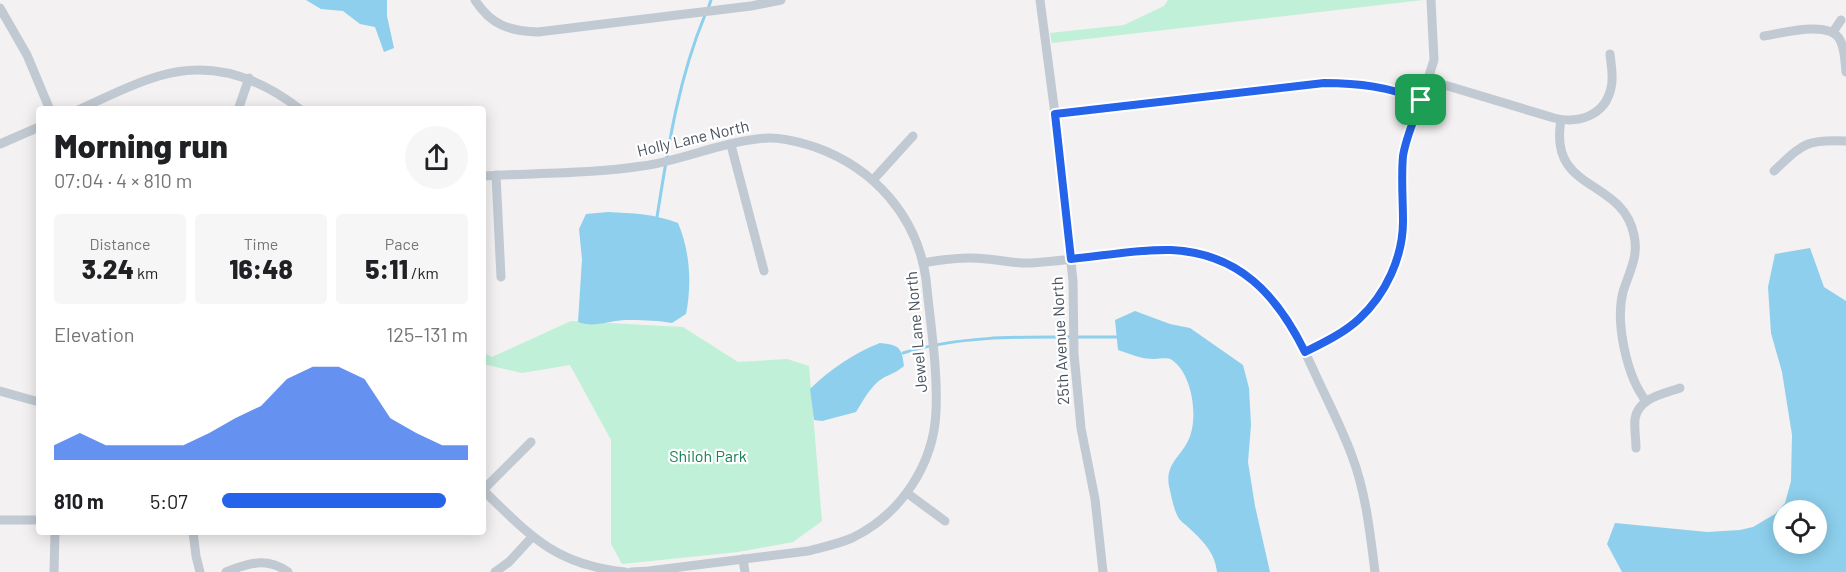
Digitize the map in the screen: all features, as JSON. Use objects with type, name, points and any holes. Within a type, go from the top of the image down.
[{"type":"street","points":[[475,0],[492,20],[506,28],[522,32],[752,6],[781,0]]},
{"type":"street","name":"25th Avenue North","points":[[1040,0],[1071,259],[1074,354],[1080,416],[1095,499],[1103,572]]},
{"type":"street","points":[[1305,352],[1342,332],[1359,319],[1374,303],[1395,265],[1401,244],[1403,222],[1401,176],[1404,153],[1434,60],[1431,0]]},
{"type":"street","points":[[0,8],[27,55],[48,106]]},
{"type":"street","points":[[1833,32],[1842,20]]},
{"type":"street","points":[[1764,36],[1818,29],[1833,32],[1840,39],[1846,72]]},
{"type":"street","points":[[1428,80],[1561,120],[1577,120],[1589,116],[1607,100],[1612,76],[1610,54]]},
{"type":"street","points":[[87,106],[160,75],[206,70],[249,78],[273,90],[296,106]]},
{"type":"street","points":[[239,106],[249,78]]},
{"type":"street","points":[[1055,114],[1324,83],[1377,86],[1402,92],[1421,100]]},
{"type":"street","points":[[1561,120],[1559,144],[1571,171],[1581,180],[1608,195],[1619,205],[1634,233],[1636,249],[1634,265],[1623,292],[1621,318],[1629,369],[1646,402]]},
{"type":"street","points":[[0,144],[36,128]]},
{"type":"street","points":[[873,180],[913,136]]},
{"type":"street","name":"Holly Lane North","points":[[486,176],[623,169],[757,138],[791,140],[844,159],[873,180],[895,203],[907,222],[923,263]]},
{"type":"street","points":[[1774,171],[1795,151],[1814,141],[1846,141]]},
{"type":"street","points":[[730,145],[764,271]]},
{"type":"street","points":[[496,175],[501,278]]},
{"type":"street","name":"Jewel Lane North","points":[[630,572],[808,551],[830,546],[872,527],[889,513],[907,493],[927,457],[936,413],[936,390],[923,263],[962,258],[985,258],[1022,263],[1170,250],[1214,259],[1235,269],[1254,280],[1284,314],[1305,352],[1352,457],[1364,501],[1375,572]]},
{"type":"street","points":[[1636,448],[1635,419],[1638,411],[1652,398],[1680,388]]},
{"type":"street","points":[[0,391],[36,401]]},
{"type":"street","points":[[486,487],[531,442]]},
{"type":"street","points":[[486,493],[532,537],[558,555],[602,570],[625,572]]},
{"type":"street","points":[[907,493],[945,522]]},
{"type":"street","points":[[0,520],[36,520]]},
{"type":"street","points":[[54,572],[56,535]]},
{"type":"street","points":[[193,535],[200,572]]},
{"type":"street","points":[[495,572],[509,562],[532,537]]},
{"type":"street","points":[[743,559],[745,572]]},
{"type":"street","points":[[226,572],[255,562],[268,563],[288,572]]},
{"type":"green space","points":[[1168,0],[1423,0],[1052,43],[1050,33],[1124,25],[1164,6]]},
{"type":"green space","name":"Shiloh Park","points":[[571,321],[683,327],[738,362],[787,359],[809,366],[822,521],[793,542],[738,552],[622,564],[611,544],[611,440],[570,365],[522,373],[486,365],[486,354],[492,357]]},
{"type":"water","points":[[306,0],[387,0],[387,16],[394,48],[384,52],[375,27],[360,24],[343,11],[321,9]]},
{"type":"water","points":[[608,212],[652,216],[678,223],[689,268],[686,314],[672,323],[636,320],[595,324],[578,322],[582,259],[579,229],[586,214]]},
{"type":"water","points":[[1810,248],[1824,287],[1846,301],[1846,572],[1622,572],[1607,544],[1615,523],[1707,532],[1753,527],[1773,515],[1773,554],[1827,554],[1827,500],[1786,500],[1791,481],[1792,435],[1782,372],[1771,333],[1768,287],[1775,254]]},
{"type":"water","points":[[1135,311],[1170,324],[1190,328],[1243,365],[1249,388],[1251,425],[1248,462],[1270,572],[1217,572],[1214,558],[1207,547],[1178,517],[1168,479],[1171,467],[1185,447],[1191,432],[1192,398],[1185,376],[1172,360],[1145,358],[1118,350],[1115,320]]},
{"type":"water","points":[[880,343],[898,348],[901,351],[904,366],[875,385],[856,412],[822,421],[814,420],[810,389],[843,362]]},
{"type":"waterway","points":[[708,9],[711,0]]},
{"type":"waterway","points":[[657,217],[681,89],[705,15]]},
{"type":"waterway","points":[[903,353],[929,346],[982,339],[1119,337]]},
{"type":"route","points":[[1324,83],[1377,86],[1402,92],[1421,100],[1404,153],[1401,176],[1403,222],[1401,244],[1395,265],[1374,303],[1359,319],[1342,332],[1305,352],[1284,314],[1270,296],[1254,280],[1214,259],[1170,250],[1071,259],[1055,114],[1324,83]]}]
